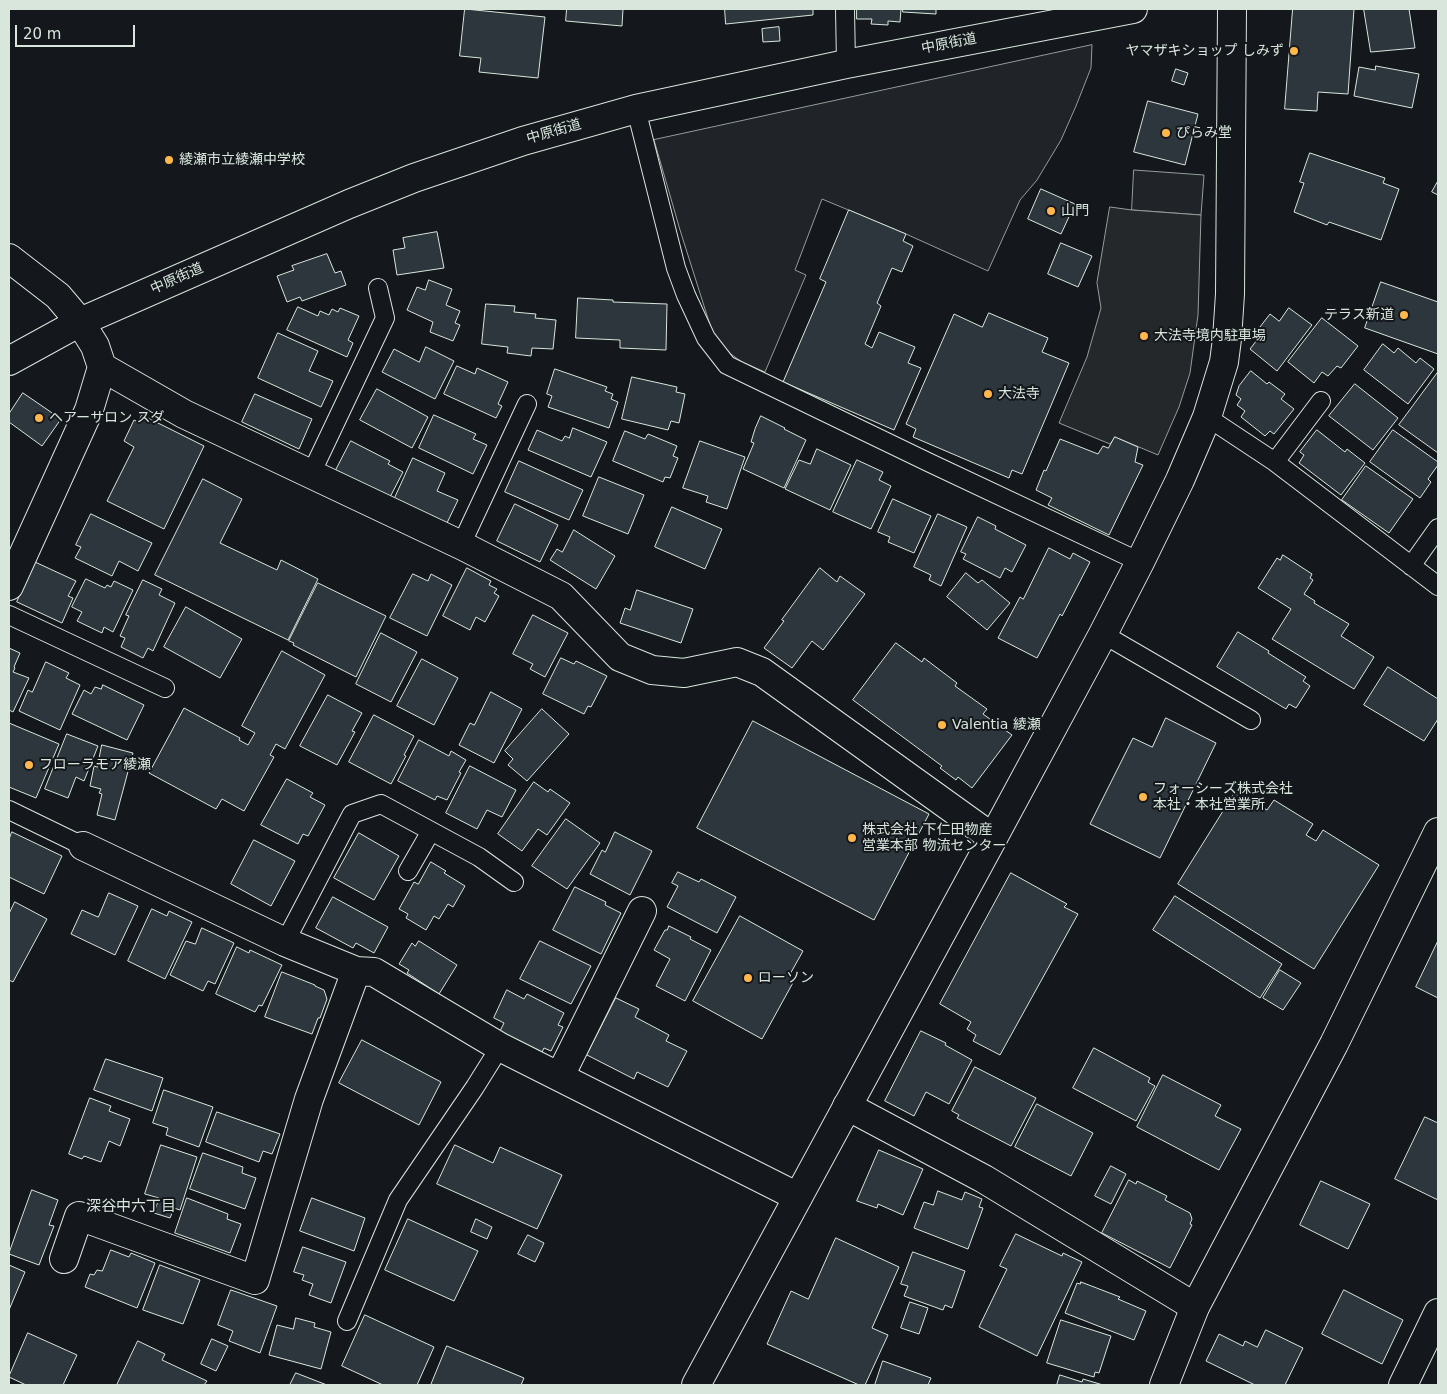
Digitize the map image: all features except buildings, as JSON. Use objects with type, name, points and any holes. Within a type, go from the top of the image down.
[{"type":"street","name":"中原街道","points":[[9,361],[80,322],[349,204],[414,178],[523,141],[636,108],[846,64],[1133,9]]},
{"type":"street","points":[[696,1385],[1103,634],[1180,480],[1207,416],[1224,362],[1230,294],[1232,9]]},
{"type":"street","points":[[9,258],[58,296],[80,322],[95,346],[102,367],[89,410],[9,586]]},
{"type":"street","points":[[102,367],[184,414],[461,545],[561,596],[620,657],[652,670],[684,673],[736,662],[762,672],[993,838]]},
{"type":"street","points":[[1164,1385],[1195,1307],[1334,1044],[1438,832]]},
{"type":"street","points":[[83,846],[285,942],[356,971],[374,972],[500,1047],[798,1197]]},
{"type":"street","points":[[560,1076],[642,911]]},
{"type":"street","points":[[64,1259],[79,1216],[255,1280],[309,1100],[356,971]]},
{"type":"street","points":[[847,1106],[984,1179],[1195,1307]]},
{"type":"street","points":[[1403,1385],[1438,1313]]},
{"type":"lane","points":[[845,9],[846,64]]},
{"type":"lane","points":[[636,108],[676,268],[693,312],[706,338],[726,365],[930,464],[1140,562]]},
{"type":"lane","points":[[311,474],[385,318],[378,288]]},
{"type":"lane","points":[[1275,462],[1321,401]]},
{"type":"lane","points":[[461,545],[527,404]]},
{"type":"lane","points":[[1207,416],[1275,462],[1438,586]]},
{"type":"lane","points":[[1411,566],[1438,528]]},
{"type":"lane","points":[[9,615],[165,688]]},
{"type":"lane","points":[[1103,634],[1252,720]]},
{"type":"lane","points":[[285,942],[352,814],[381,804],[479,857],[514,882]]},
{"type":"lane","points":[[9,810],[83,846]]},
{"type":"lane","points":[[408,872],[431,831]]},
{"type":"lane","points":[[347,1321],[398,1200],[475,1088],[500,1047]]},
{"type":"shaded area","points":[[1092,45],[1091,68],[1061,140],[1037,180],[1020,200],[988,271],[822,199],[795,270],[806,275],[765,372],[742,362],[721,347],[711,328],[654,140]]},
{"type":"shaded area","points":[[1134,170],[1204,175],[1201,215],[1132,210]]},
{"type":"shaded area","name":"大法寺境内駐車場","points":[[1110,207],[1201,215],[1198,315],[1190,373],[1179,407],[1158,455],[1115,437],[1110,444],[1059,423],[1087,357],[1101,308],[1097,283]]},
{"type":"place","name":"ヤマザキショップ しみず","points":[[1294,51]]},
{"type":"place","name":"ぴらみ堂","points":[[1166,133]]},
{"type":"place","name":"綾瀬市立綾瀬中学校","points":[[169,160]]},
{"type":"place","name":"山門","points":[[1051,211]]},
{"type":"place","name":"テラス新道","points":[[1404,315]]},
{"type":"place","name":"大法寺境内駐車場","points":[[1144,336]]},
{"type":"place","name":"大法寺","points":[[988,394]]},
{"type":"place","name":"ヘアーサロン スダ","points":[[39,418]]},
{"type":"place","name":"Valentia 綾瀬","points":[[942,725]]},
{"type":"place","name":"フローラモア綾瀬","points":[[29,765]]},
{"type":"place","name":"フォーシーズ株式会社 本社・本社営業所","points":[[1143,797]]},
{"type":"place","name":"株式会社 下仁田物産 営業本部 物流センター","points":[[852,838]]},
{"type":"place","name":"ローソン","points":[[748,978]]},
{"type":"district","name":"深谷中六丁目","points":[[131,1207]]}]
